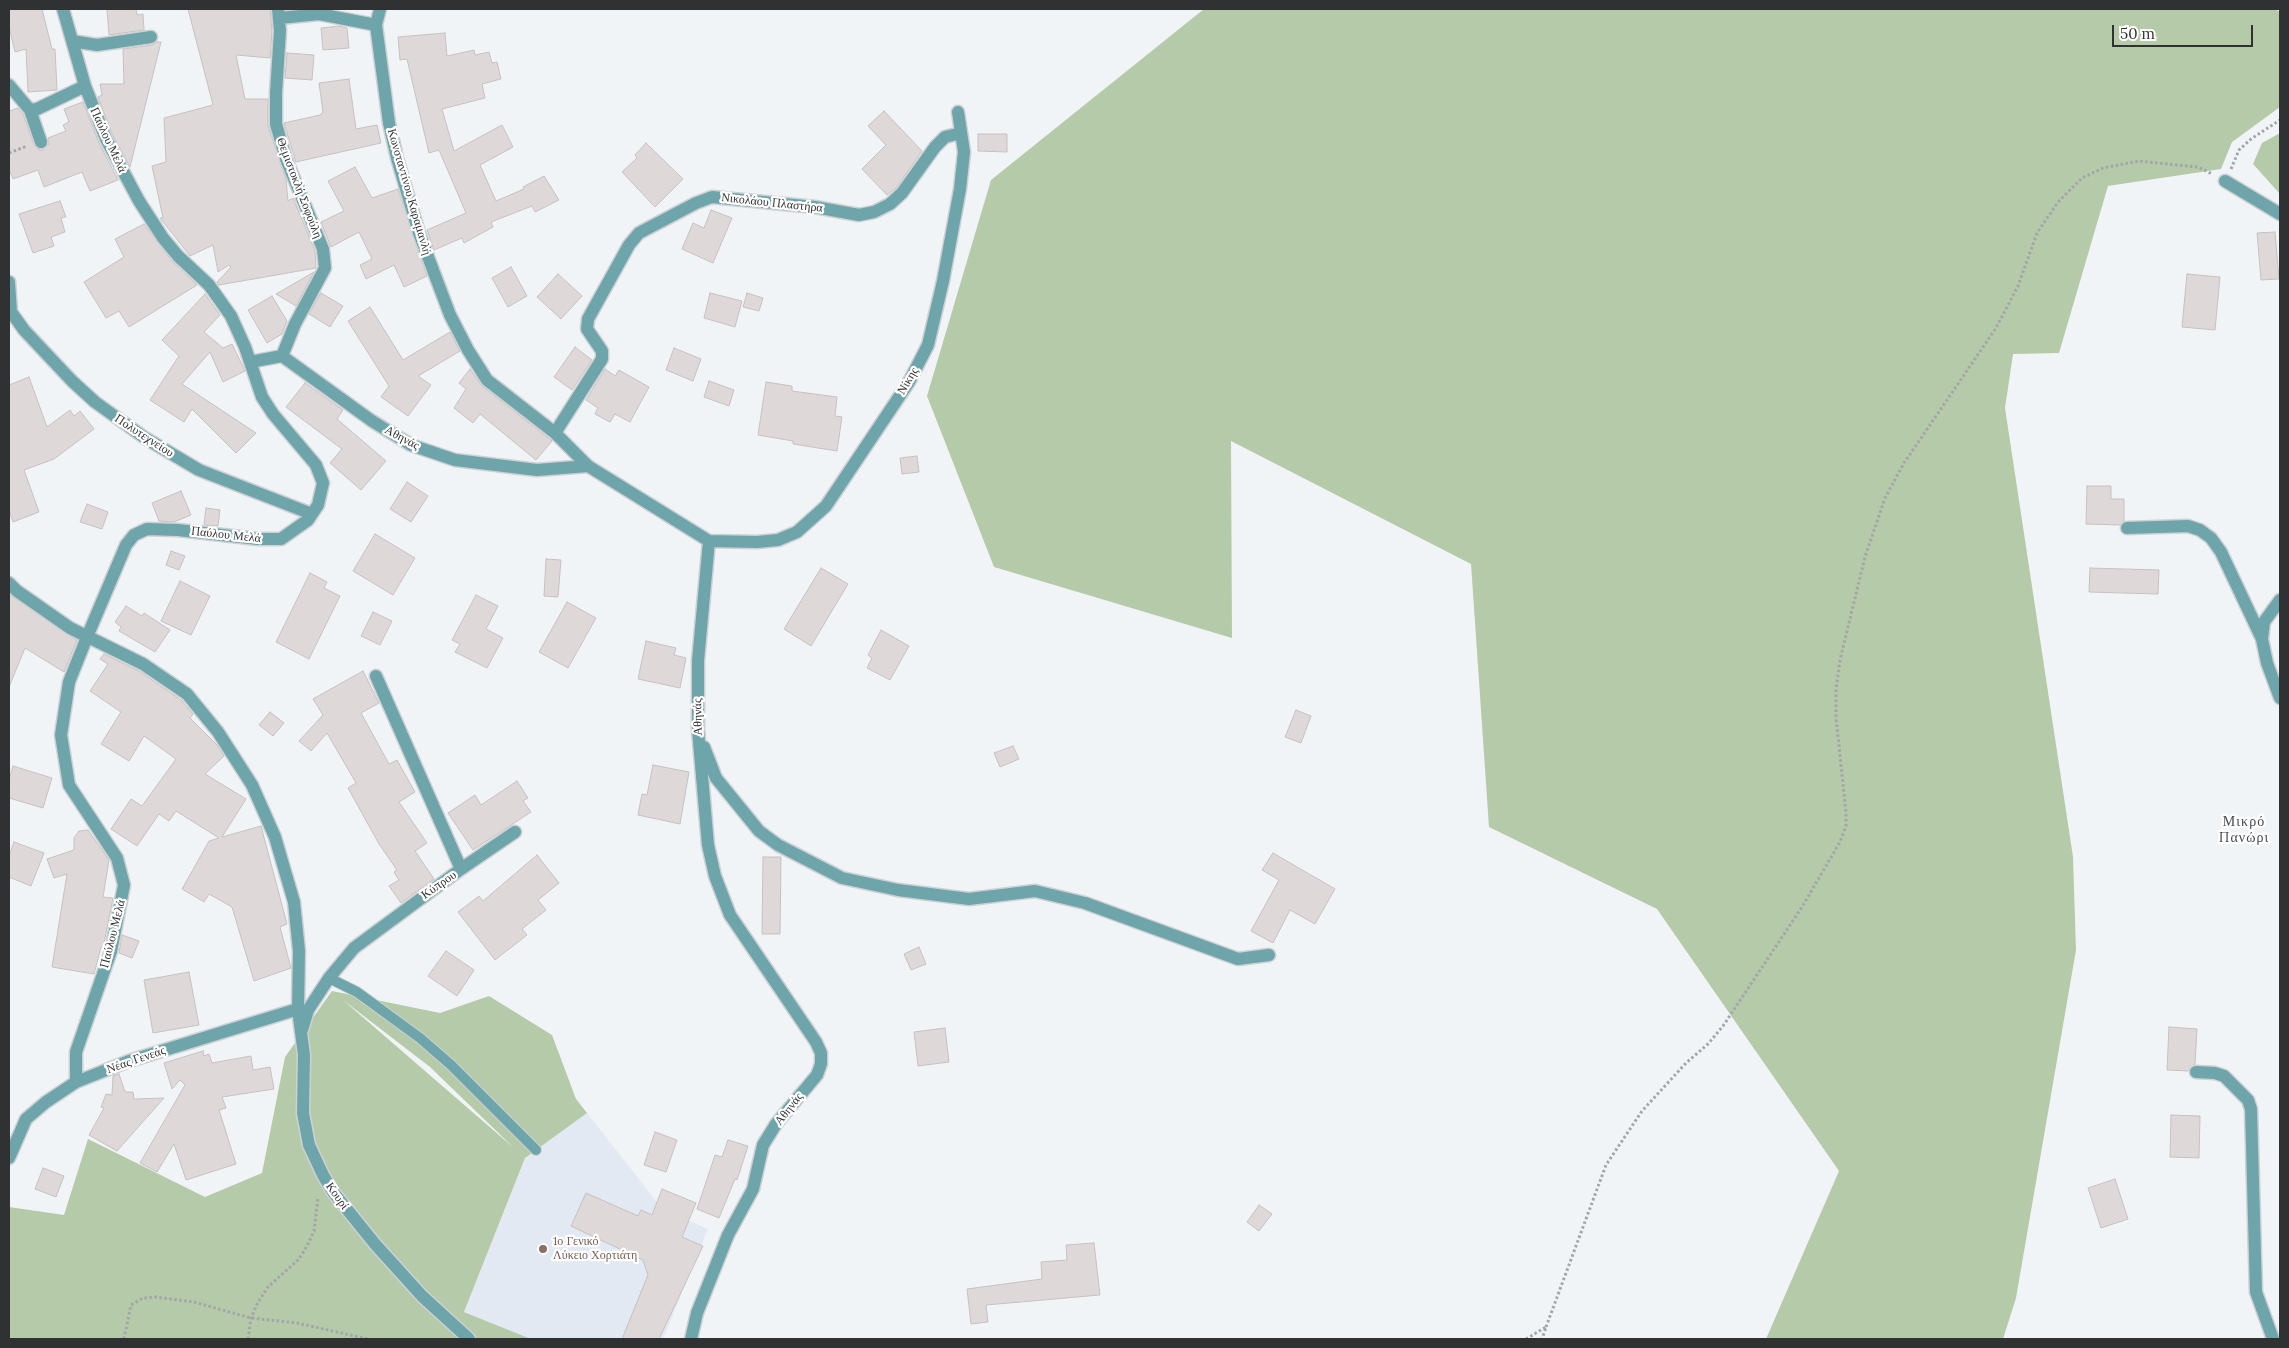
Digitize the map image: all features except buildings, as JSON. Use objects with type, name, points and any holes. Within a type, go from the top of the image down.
[{"type":"street","name":"Παύλου Μελά","points":[[63,9],[85,86],[106,139],[154,227],[178,256],[209,285],[237,326],[259,389],[267,405],[310,456],[321,475],[323,487],[312,514],[298,529],[275,540],[178,530],[147,529],[134,535],[126,544],[87,637],[69,682],[61,735],[69,785],[117,858],[124,886],[111,951],[76,1052],[76,1082]]},
{"type":"street","name":"Κωνσταντίνου Καραμανλή","points":[[380,9],[376,26],[390,124],[397,158],[419,233],[450,315],[468,350],[487,380],[556,433],[588,466]]},
{"type":"street","points":[[279,13],[319,14],[376,26]]},
{"type":"street","name":"Θεμιστοκλή Σοφούλη","points":[[279,13],[276,124],[286,159],[323,249],[325,268],[295,324],[282,356]]},
{"type":"street","points":[[72,41],[97,45],[151,36]]},
{"type":"street","points":[[9,85],[30,110],[40,142]]},
{"type":"street","points":[[30,110],[85,86]]},
{"type":"street","name":"Νίκης","points":[[709,541],[756,542],[778,540],[797,532],[826,506],[909,382],[928,345],[943,281],[960,189],[964,152],[958,112]]},
{"type":"street","name":"Νικολάου Πλαστήρα","points":[[556,433],[602,359],[602,351],[587,329],[588,319],[629,245],[639,234],[696,203],[712,197],[815,207],[859,214],[874,212],[890,204],[902,193],[935,147],[945,137],[961,133]]},
{"type":"street","points":[[2225,181],[2280,214]]},
{"type":"street","points":[[9,282],[10,310]]},
{"type":"street","name":"Πολυτεχνείου","points":[[10,310],[48,357],[72,381],[95,402],[145,438],[199,470],[312,514]]},
{"type":"street","points":[[250,362],[282,356]]},
{"type":"street","name":"Αθηνάς","points":[[282,356],[357,411],[411,446],[455,460],[537,470],[588,466]]},
{"type":"street","points":[[588,466],[709,541]]},
{"type":"street","points":[[2127,528],[2188,526],[2200,530],[2211,538],[2221,552],[2262,639],[2267,663],[2280,698]]},
{"type":"street","name":"Αθηνάς","points":[[691,1339],[697,1313],[728,1235],[754,1189],[763,1145],[776,1124],[817,1074],[821,1059],[816,1042],[752,952],[730,915],[715,876],[708,845],[698,730],[698,662],[709,541]]},
{"type":"street","name":"Κουρί","points":[[9,582],[17,591],[62,623],[143,664],[187,694],[218,732],[252,785],[275,837],[294,902],[299,950],[298,1009],[304,1055],[304,1126],[309,1145],[323,1176],[359,1224],[401,1273],[445,1319],[469,1339]]},
{"type":"street","points":[[2262,639],[2264,622],[2280,600]]},
{"type":"street","name":"Κύπρου","points":[[300,1035],[308,1010],[329,978],[354,948],[461,869],[376,676]]},
{"type":"street","points":[[698,730],[716,778],[758,831],[778,845],[842,878],[898,890],[969,899],[1035,891],[1085,903],[1238,959],[1269,955]]},
{"type":"street","points":[[461,869],[515,832]]},
{"type":"street","name":"Νέας Γενεάς","points":[[9,1158],[26,1119],[46,1102],[76,1082],[129,1061],[298,1009]]},
{"type":"street","points":[[2196,1072],[2215,1072],[2224,1076],[2248,1100],[2251,1108],[2256,1292],[2273,1339]]},
{"type":"lane","points":[[329,978],[357,992],[426,1043],[451,1065],[536,1150]]},
{"type":"path","points":[[1542,1339],[1606,1165],[1642,1111],[1686,1063],[1708,1044],[1723,1026],[1802,907],[1840,842],[1846,826],[1846,813],[1836,717],[1836,690],[1840,660],[1865,557],[1886,498],[1904,463],[1996,328],[2018,286],[2037,233],[2058,202],[2082,178],[2103,168],[2139,161],[2167,163],[2198,167],[2225,181],[2239,150],[2251,138],[2280,120]]},
{"type":"path","points":[[248,1339],[251,1318],[268,1287],[299,1259],[314,1231],[323,1176]]},
{"type":"path","points":[[124,1339],[131,1305],[144,1298],[155,1297],[194,1302],[251,1318],[297,1323],[368,1339]]},
{"type":"path","points":[[1526,1339],[1546,1327]]},
{"type":"shaded area","points":[[587,1113],[657,1202],[655,1206],[708,1229],[663,1339],[531,1339],[464,1312],[525,1158]]},
{"type":"green space","points":[[1204,9],[2276,9],[2280,13],[2280,107],[2232,142],[2221,169],[2108,186],[2059,353],[2013,354],[2005,408],[2073,857],[2076,950],[2016,1298],[2003,1339],[1766,1339],[1839,1171],[1657,909],[1489,827],[1471,564],[1231,441],[1232,638],[994,567],[927,396],[991,180]]},
{"type":"green space","points":[[2280,133],[2280,194],[2253,164],[2262,143]]},
{"type":"green space","points":[[332,991],[440,1013],[489,996],[552,1035],[576,1099],[587,1113],[525,1158],[464,1312],[531,1339],[9,1339],[9,1207],[64,1215],[88,1139],[205,1197],[262,1173],[285,1057]],"holes":[[[343,1000],[430,1067],[514,1148]]]},
{"type":"place","name":"1ο Γενικό Λύκειο Χορτιάτη","points":[[543,1249]]},
{"type":"district","name":"Μικρό Πανώρι","points":[[2244,830]]}]
